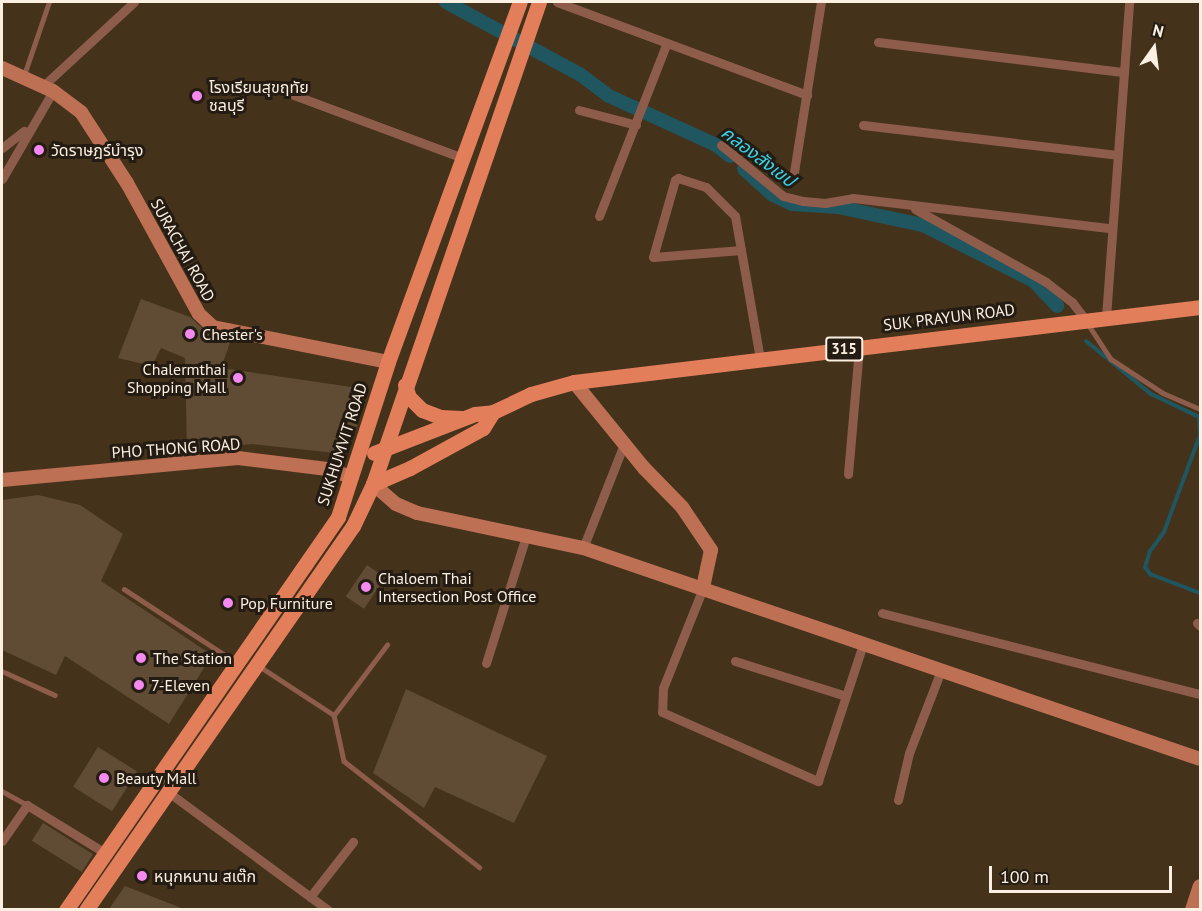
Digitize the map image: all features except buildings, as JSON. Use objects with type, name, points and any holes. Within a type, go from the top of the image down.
[{"type":"main road","name":"SUKHUMVIT ROAD","points":[[66,909],[338,517],[388,362],[520,2]]},
{"type":"main road","points":[[86,909],[353,526],[373,484],[381,450],[539,2]]},
{"type":"main road","name":"SUK PRAYUN ROAD","points":[[357,459],[464,418],[493,412],[531,394],[574,382],[1200,307]]},
{"type":"main road","points":[[405,385],[415,404],[422,410],[440,417],[464,418]]},
{"type":"main road","name":"SUK PRAYUN ROAD","points":[[373,484],[410,468],[483,428],[493,412]]},
{"type":"main road","points":[[352,477],[373,484]]},
{"type":"street","points":[[2,179],[48,88],[134,2]]},
{"type":"street","points":[[557,2],[666,45],[807,95]]},
{"type":"street","points":[[794,172],[821,2]]},
{"type":"street","points":[[1106,317],[1110,228],[1130,2]]},
{"type":"street","points":[[878,42],[1124,72]]},
{"type":"street","points":[[599,216],[617,163],[637,124],[666,45]]},
{"type":"street","name":"SURACHAI ROAD","points":[[2,68],[48,88],[81,112],[127,183],[199,314],[213,327],[388,362]]},
{"type":"street","points":[[283,91],[464,158]]},
{"type":"street","points":[[579,110],[637,124]]},
{"type":"street","points":[[863,125],[1117,155]]},
{"type":"street","points":[[2,148],[27,128]]},
{"type":"street","points":[[721,145],[783,196],[825,203],[854,198],[913,207],[1110,228]]},
{"type":"street","points":[[741,250],[653,257],[675,180],[678,178],[706,187],[735,216],[741,250],[760,359]]},
{"type":"street","points":[[913,207],[1046,282],[1072,302],[1085,319]]},
{"type":"street","points":[[848,474],[859,347]]},
{"type":"street","points":[[574,382],[624,444],[682,507],[711,550],[703,588],[663,688],[663,711],[818,781],[864,641]]},
{"type":"street","points":[[583,548],[624,444]]},
{"type":"street","name":"PHO THONG ROAD","points":[[2,480],[238,458],[327,470],[352,477]]},
{"type":"street","points":[[373,484],[396,504],[417,513],[527,533],[583,548],[864,641],[1200,759]]},
{"type":"street","points":[[486,663],[527,533]]},
{"type":"street","points":[[882,613],[1200,694]]},
{"type":"street","points":[[735,661],[846,696]]},
{"type":"street","points":[[898,800],[909,753],[942,668]]},
{"type":"street","points":[[168,792],[328,909]]},
{"type":"street","points":[[2,841],[27,805],[105,853]]},
{"type":"street","points":[[310,897],[353,842]]},
{"type":"street","points":[[1192,909],[1200,886]]},
{"type":"lane","points":[[24,78],[49,2]]},
{"type":"lane","points":[[1085,319],[1111,359],[1163,393],[1200,409]]},
{"type":"lane","points":[[124,589],[237,663]]},
{"type":"lane","points":[[334,715],[387,645]]},
{"type":"lane","points":[[256,665],[334,715],[344,761],[479,867]]},
{"type":"lane","points":[[2,670],[55,695]]},
{"type":"lane","points":[[2,791],[27,805]]},
{"type":"waterway","name":"คลองสังเขป","points":[[446,2],[581,75],[609,96],[716,145],[730,156]]},
{"type":"waterway","name":"คลองสังเขป","points":[[744,169],[773,195],[792,204],[838,207],[923,225],[1034,281],[1057,306]]},
{"type":"waterway","points":[[1086,341],[1151,394],[1199,417],[1200,435],[1164,532],[1150,551],[1145,567],[1150,574],[1200,593]]},
{"type":"place","name":"โรงเรียนสุขฤทัย ชลบุรี","points":[[197,96]]},
{"type":"place","name":"วัดราษฎร์บำรุง","points":[[39,150]]},
{"type":"place","name":"Chester's","points":[[190,334]]},
{"type":"place","name":"Chalermthai Shopping Mall","points":[[238,378]]},
{"type":"place","name":"Chaloem Thai Intersection Post Office","points":[[366,587]]},
{"type":"place","name":"Pop Furniture","points":[[228,603]]},
{"type":"place","name":"The Station","points":[[141,658]]},
{"type":"place","name":"7-Eleven","points":[[139,685]]},
{"type":"place","name":"Beauty Mall","points":[[104,778]]},
{"type":"place","name":"หนุกหนาน สเต๊ก","points":[[142,876]]}]
